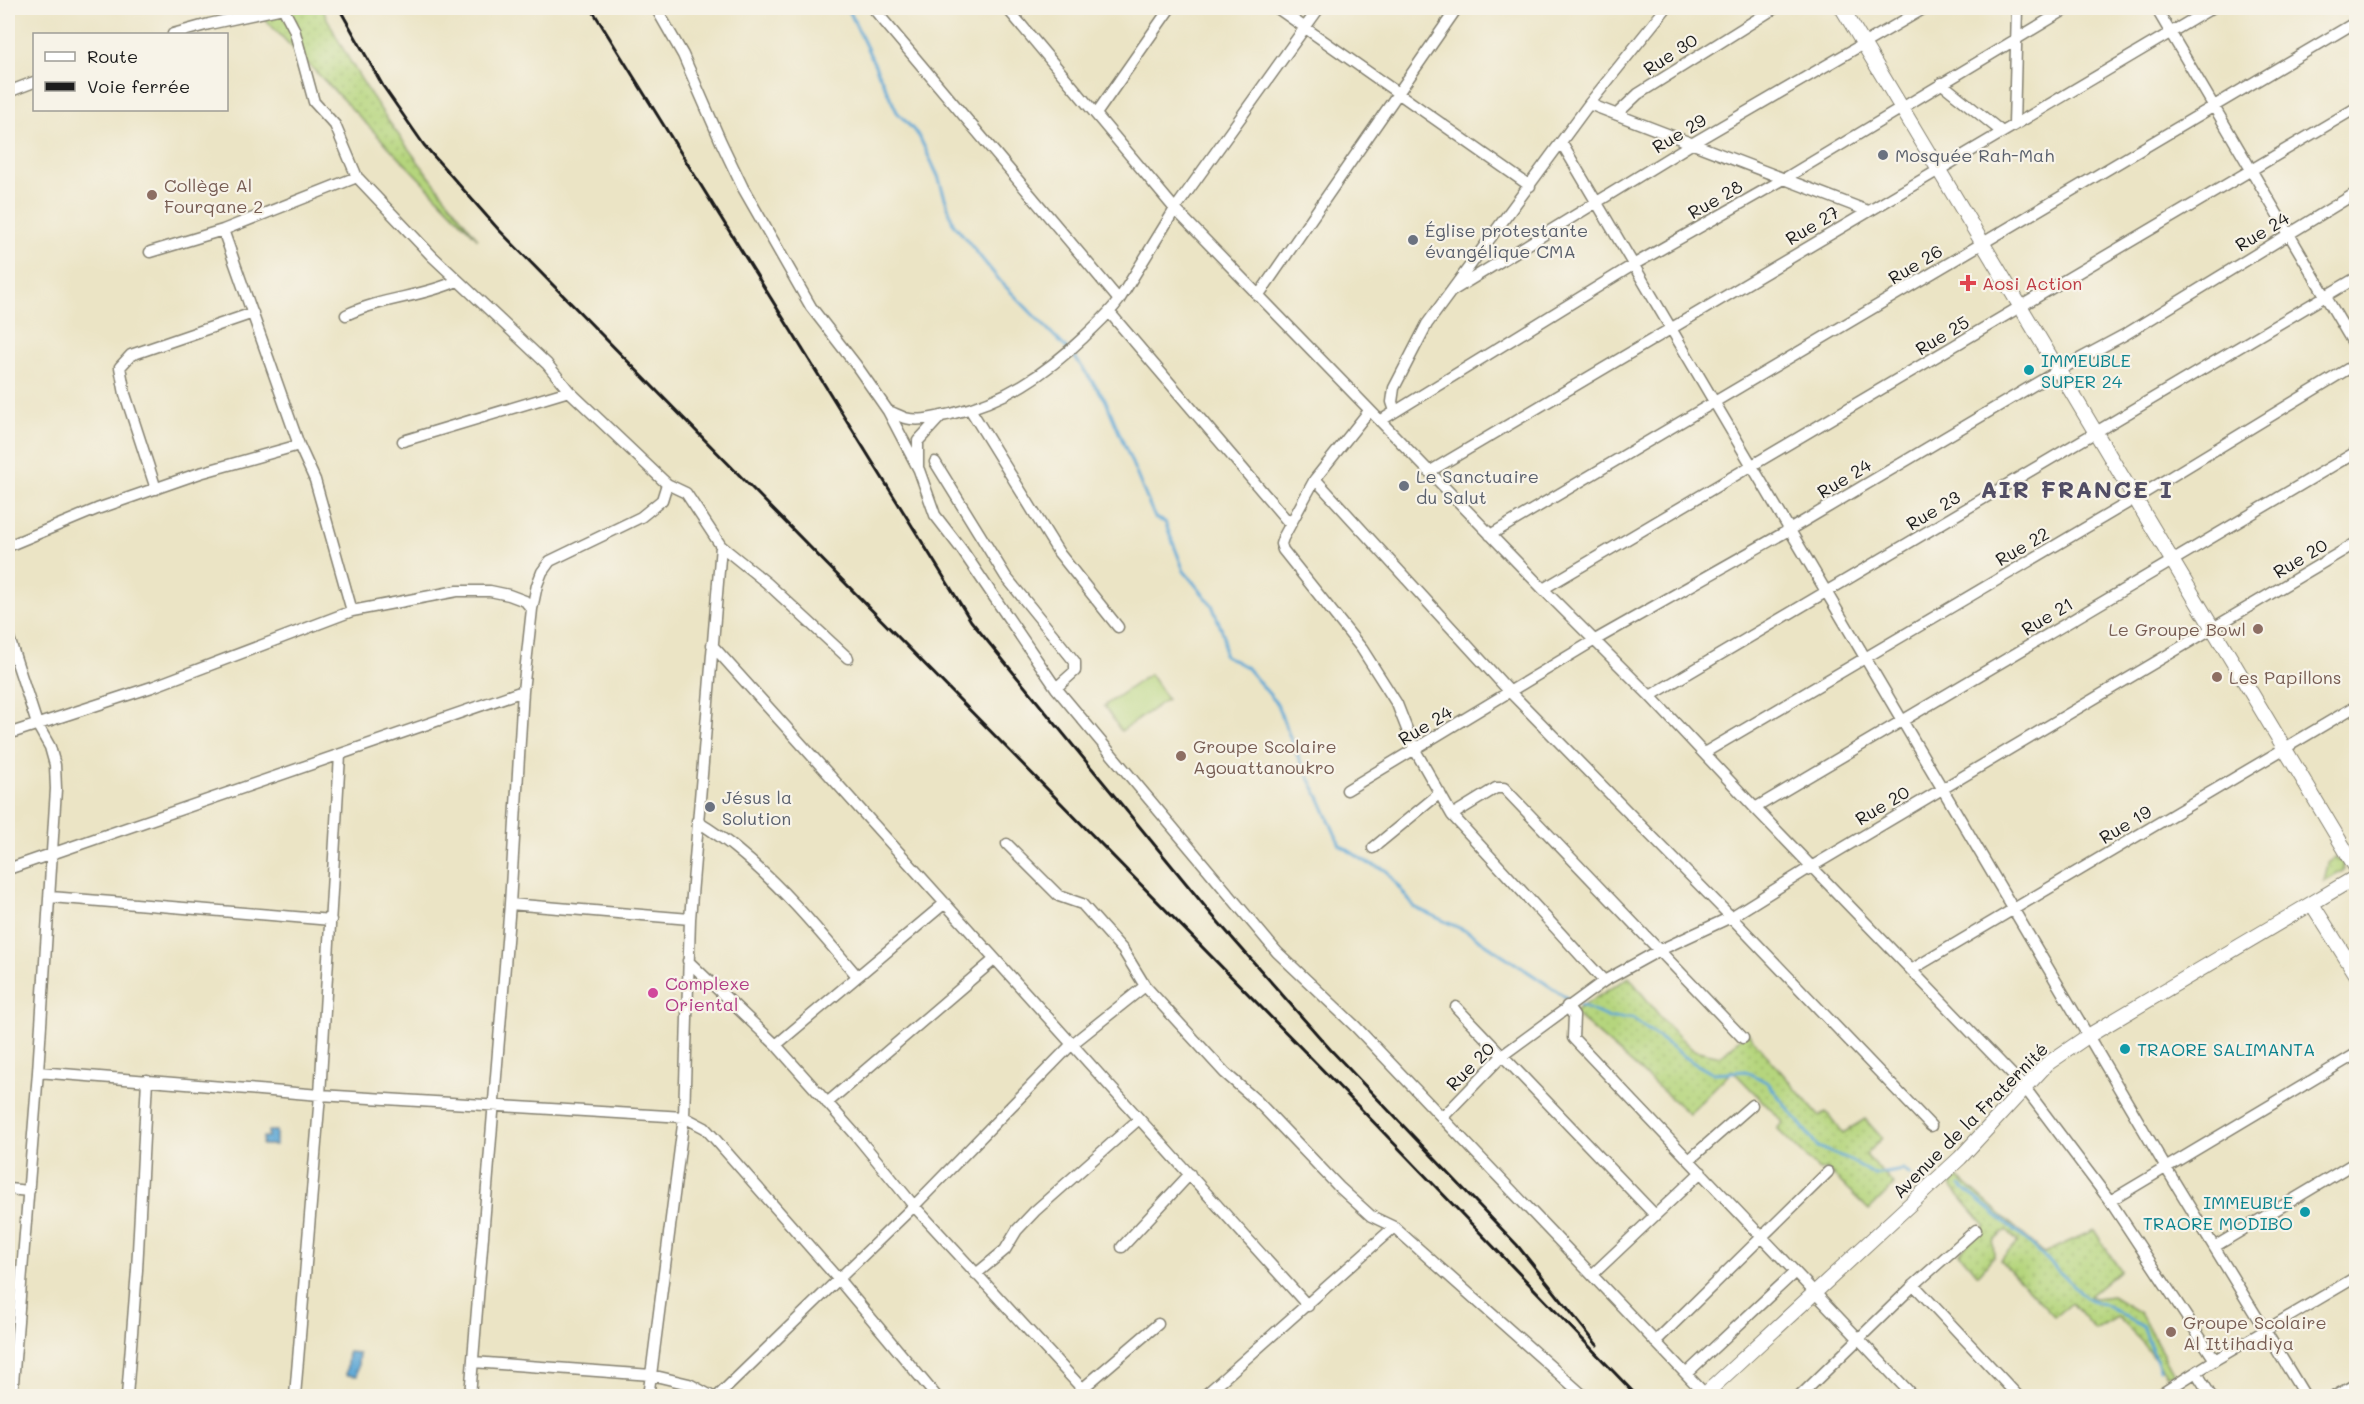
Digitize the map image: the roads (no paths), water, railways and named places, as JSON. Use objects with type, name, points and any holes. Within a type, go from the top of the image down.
[{"type":"main road","points":[[1842,8],[2356,868]]},
{"type":"main road","name":"Avenue de la Fraternité","points":[[1705,1396],[1960,1158],[2047,1064],[2088,1036],[2356,877]]},
{"type":"main road","points":[[2312,904],[2356,974]]},
{"type":"street","points":[[177,33],[283,8],[294,29],[314,102],[334,125],[357,177],[457,281],[547,364],[569,391],[667,484],[686,493],[721,546],[767,584],[848,658]]},
{"type":"street","points":[[656,8],[683,55],[743,188],[811,308],[856,365],[888,411],[919,470],[935,515],[962,550],[1056,688],[1277,952],[1356,1027],[1705,1396]]},
{"type":"street","points":[[873,8],[1119,300]]},
{"type":"street","points":[[1096,114],[1170,8]]},
{"type":"street","points":[[1277,8],[1530,186]]},
{"type":"street","points":[[888,411],[907,418],[928,419],[970,409],[1019,388],[1041,375],[1110,313],[1175,209],[1319,8]]},
{"type":"street","points":[[1258,296],[1457,8]]},
{"type":"street","points":[[1395,411],[1392,402],[1394,388],[1426,324],[1589,104],[1666,8]]},
{"type":"street","name":"Rue 30","points":[[1617,114],[1638,94],[1775,8]]},
{"type":"street","name":"Rue 29","points":[[1452,291],[1693,143],[1925,8]]},
{"type":"street","points":[[2013,125],[2018,8]]},
{"type":"street","name":"Rue 28","points":[[1380,421],[1633,265],[1784,179],[1901,106],[2068,8]]},
{"type":"street","points":[[2156,8],[2356,348]]},
{"type":"street","name":"Rue 27","points":[[1429,472],[2212,8]]},
{"type":"street","points":[[1012,9],[1175,209],[1490,535],[1650,696],[1811,867],[2025,1088],[2110,1201],[2215,1360]]},
{"type":"street","name":"Rue 26","points":[[1490,535],[2356,22]]},
{"type":"street","points":[[8,92],[33,82]]},
{"type":"street","points":[[1941,83],[2002,132]]},
{"type":"street","points":[[1589,104],[1868,211]]},
{"type":"street","name":"Rue 25","points":[[1543,589],[2356,108]]},
{"type":"street","points":[[1561,142],[2166,1168],[2305,1396]]},
{"type":"street","points":[[150,252],[223,230],[357,177]]},
{"type":"street","name":"Rue 24","points":[[1347,790],[1595,640],[1789,530],[2059,370],[2135,329],[2356,193]]},
{"type":"street","points":[[223,230],[299,445],[315,480],[352,611]]},
{"type":"street","name":"Rue 23","points":[[1650,696],[2356,278]]},
{"type":"street","points":[[346,315],[439,289],[457,281]]},
{"type":"street","points":[[156,489],[125,394],[120,367],[131,355],[254,313]]},
{"type":"street","points":[[1110,313],[1290,524]]},
{"type":"street","name":"Rue 22","points":[[1704,753],[2136,498],[2356,364]]},
{"type":"street","points":[[403,441],[569,391]]},
{"type":"street","points":[[970,409],[1059,553],[1118,627]]},
{"type":"street","points":[[1370,411],[1315,479],[1290,524],[1281,544],[1283,550],[1362,649],[1397,704],[1415,750],[1452,815],[1604,981]]},
{"type":"street","points":[[919,470],[918,441],[941,416]]},
{"type":"street","points":[[8,546],[97,509],[200,473],[299,445]]},
{"type":"street","name":"Rue 21","points":[[1755,808],[2356,452]]},
{"type":"street","points":[[935,462],[1006,577],[1075,662],[1075,671],[1056,688]]},
{"type":"street","points":[[1315,479],[1510,692],[1731,917],[1931,1126]]},
{"type":"street","points":[[470,1396],[510,904],[523,691],[532,609],[537,585],[550,561],[641,517],[662,500],[667,484]]},
{"type":"street","name":"Rue 20","points":[[1442,1118],[1503,1055],[1604,981],[1731,917],[1942,788],[2356,543]]},
{"type":"street","points":[[648,1396],[684,1117],[690,918],[721,546]]},
{"type":"street","points":[[8,734],[152,687],[352,611],[458,591],[490,591],[509,595],[525,601],[532,609]]},
{"type":"street","points":[[8,635],[37,724],[50,747],[55,765],[56,789],[51,897],[12,1396]]},
{"type":"street","points":[[712,645],[1308,1306]]},
{"type":"street","points":[[8,869],[523,691]]},
{"type":"street","name":"Rue 19","points":[[1911,970],[2356,706]]},
{"type":"street","points":[[295,1396],[320,1095],[340,755]]},
{"type":"street","points":[[1452,815],[1496,788],[1503,788],[1743,1038]]},
{"type":"street","points":[[1372,848],[1440,793]]},
{"type":"street","points":[[697,821],[734,847],[770,878],[857,976]]},
{"type":"street","points":[[1007,844],[1059,896],[1082,904],[1123,950],[1145,986],[1225,1073],[1272,1116],[1339,1187],[1371,1216],[1394,1227],[1584,1396]]},
{"type":"street","points":[[51,897],[331,920]]},
{"type":"street","points":[[776,1045],[945,903]]},
{"type":"street","points":[[510,904],[690,918]]},
{"type":"street","points":[[827,1103],[995,959]]},
{"type":"street","points":[[688,961],[776,1045],[855,1134],[914,1206],[1085,1393],[1158,1324]]},
{"type":"street","points":[[718,1396],[914,1206],[1071,1045],[1145,986]]},
{"type":"street","points":[[1567,1006],[1574,1016],[1573,1038],[1913,1396]]},
{"type":"street","points":[[1456,1007],[1655,1215]]},
{"type":"street","points":[[2110,1201],[2356,1054]]},
{"type":"street","points":[[38,1072],[320,1095],[684,1117],[705,1128],[715,1139],[839,1280],[936,1396]]},
{"type":"street","points":[[127,1396],[137,1270],[147,1080]]},
{"type":"street","points":[[1689,1160],[1752,1105]]},
{"type":"street","points":[[976,1274],[1005,1250],[1017,1230],[1035,1211],[1139,1119]]},
{"type":"street","points":[[2214,1247],[2356,1162]]},
{"type":"street","points":[[1592,1275],[1701,1172]]},
{"type":"street","points":[[1655,1342],[1828,1172]]},
{"type":"street","points":[[1122,1247],[1190,1174]]},
{"type":"street","points":[[8,1190],[29,1191]]},
{"type":"street","points":[[1204,1396],[1308,1306],[1394,1227]]},
{"type":"street","points":[[1806,1394],[1914,1285],[1976,1230]]},
{"type":"street","points":[[1686,1374],[1795,1272]]},
{"type":"street","points":[[2158,1396],[2356,1277]]},
{"type":"street","points":[[1914,1285],[2018,1396]]},
{"type":"street","points":[[472,1362],[651,1375],[689,1384],[711,1396]]},
{"type":"street","points":[[2196,1372],[2211,1396]]},
{"type":"street","points":[[2335,1396],[2356,1384]]},
{"type":"water","points":[[268,1131],[276,1131],[276,1145],[262,1145],[263,1137],[268,1137]]},
{"type":"water","points":[[348,1352],[359,1353],[357,1376],[346,1375]]},
{"type":"waterway","points":[[848,8],[897,112],[919,136],[938,176],[953,223],[1000,281],[1074,356],[1105,399],[1155,518],[1165,522],[1184,571],[1212,605],[1224,636],[1224,655],[1246,667],[1276,702],[1298,757],[1340,845],[1368,863],[1386,870],[1414,907],[1468,932],[1569,999]]},
{"type":"waterway","points":[[1580,1005],[1609,1018],[1632,1018],[1692,1062],[1712,1073],[1746,1071],[1768,1083],[1818,1147],[1852,1161],[1875,1175],[1903,1170],[1911,1175]]},
{"type":"waterway","points":[[1960,1185],[2029,1242],[2086,1298],[2105,1305],[2143,1327],[2160,1369]]},
{"type":"railway","points":[[339,8],[383,86],[424,145],[499,230],[1360,1108],[1637,1396]]},
{"type":"railway","points":[[591,8],[971,621],[1212,915],[1330,1049],[1517,1245],[1597,1345]]},
{"type":"place","name":"Mosquée Rah-Mah","points":[[1883,155]]},
{"type":"place","name":"Collège Al Fourqane 2","points":[[152,195]]},
{"type":"place","name":"Église protestante évangélique CMA","points":[[1413,240]]},
{"type":"place","name":"Aosi Action","points":[[1968,283]]},
{"type":"place","name":"IMMEUBLE SUPER 24","points":[[2029,370]]},
{"type":"place","name":"Le Sanctuaire du Salut","points":[[1404,486]]},
{"type":"place","name":"Le Groupe Bowl","points":[[2258,629]]},
{"type":"place","name":"Les Papillons","points":[[2217,677]]},
{"type":"place","name":"Groupe Scolaire Agouattanoukro","points":[[1181,756]]},
{"type":"place","name":"Jésus la Solution","points":[[710,807]]},
{"type":"place","name":"Complexe Oriental","points":[[653,993]]},
{"type":"place","name":"TRAORE SALIMANTA","points":[[2125,1049]]},
{"type":"place","name":"IMMEUBLE TRAORE MODIBO","points":[[2305,1212]]},
{"type":"place","name":"Groupe Scolaire Al Ittihadiya","points":[[2171,1332]]},
{"type":"district","name":"AIR FRANCE I","points":[[2077,488]]}]
